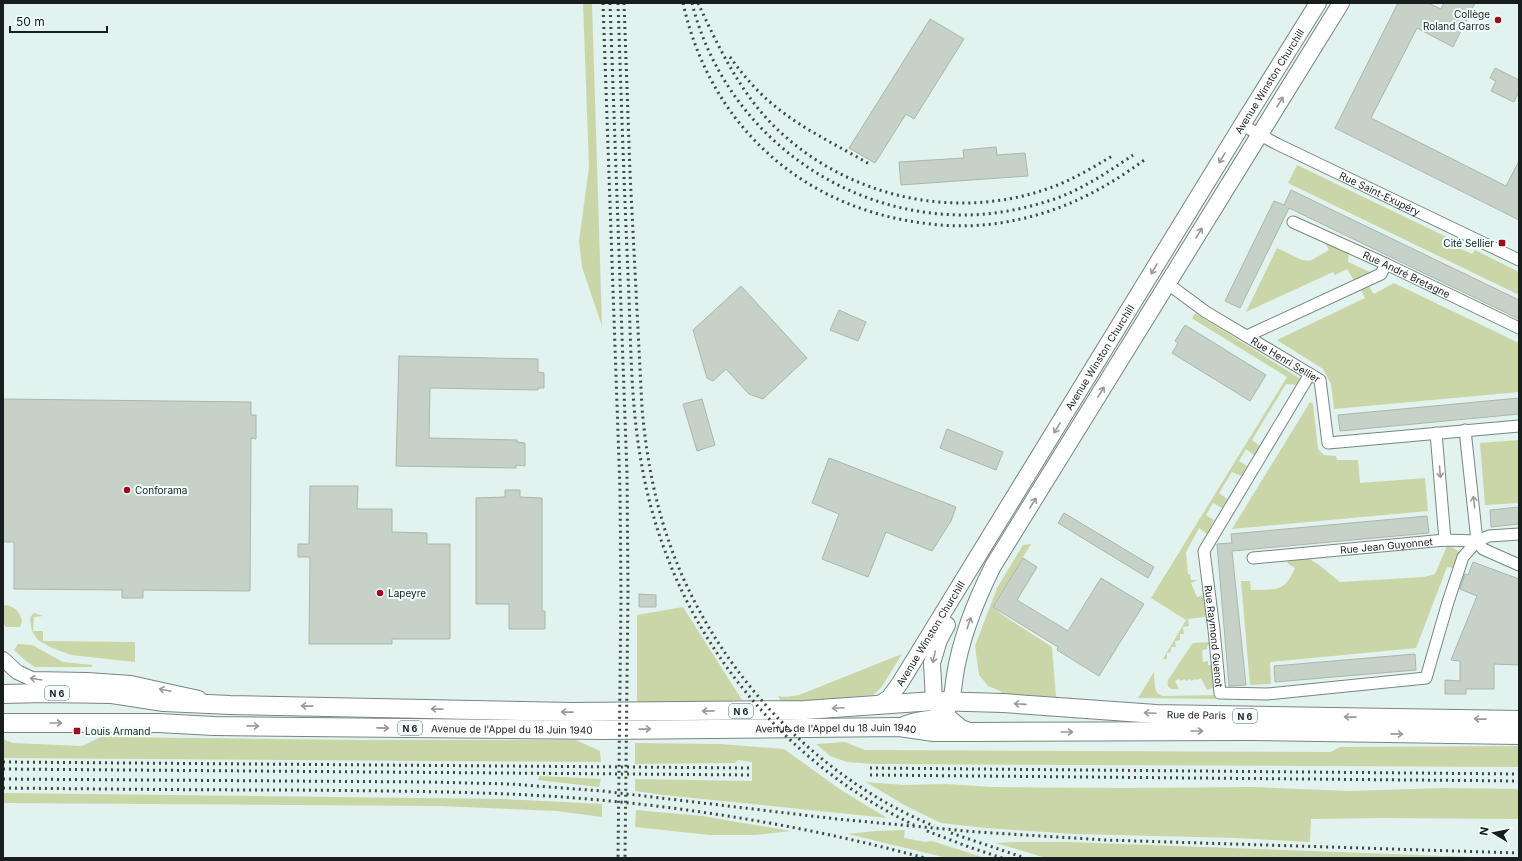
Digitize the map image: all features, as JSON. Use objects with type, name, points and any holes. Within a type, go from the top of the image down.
[{"type":"main road","name":"Avenue Winston Churchill","points":[[877,706],[885,702],[893,693],[985,546],[1318,3]]},
{"type":"main road","name":"Avenue Winston Churchill","points":[[943,705],[958,661],[967,628],[987,579],[1341,3]]},
{"type":"main road","points":[[972,732],[961,728],[943,705],[932,663],[939,640],[985,546]]},
{"type":"main road","name":"N 6","points":[[3,694],[112,694],[164,702],[230,705],[573,712],[805,710],[877,706],[943,705]]},
{"type":"main road","name":"Rue de Paris","points":[[943,705],[971,702],[1156,714],[1519,720]]},
{"type":"main road","points":[[899,727],[922,720],[936,718],[943,705]]},
{"type":"main road","name":"Avenue de l'Appel du 18 Juin 1940","points":[[3,723],[158,723],[214,726],[606,730],[899,727],[934,732],[972,732]]},
{"type":"main road","name":"Rue de Paris","points":[[972,732],[1248,731],[1519,735]]},
{"type":"street","name":"Rue Saint-Exupéry","points":[[1242,125],[1519,260]]},
{"type":"street","name":"Rue André Bretagne","points":[[1293,222],[1386,264],[1519,328]]},
{"type":"street","points":[[1247,336],[1381,274],[1386,264]]},
{"type":"street","name":"Rue Henri Sellier","points":[[1168,284],[1206,312],[1320,380],[1328,443],[1519,426]]},
{"type":"street","name":"Rue Raymond Guenot","points":[[1310,374],[1204,551],[1220,693],[1267,694],[1426,678],[1463,557],[1477,541]]},
{"type":"street","points":[[1465,430],[1477,541],[1483,549],[1519,565]]},
{"type":"street","points":[[1436,433],[1446,540]]},
{"type":"street","name":"Rue Jean Guyonnet","points":[[1253,558],[1446,540],[1477,541],[1489,536],[1519,534]]},
{"type":"street","points":[[3,659],[17,672],[32,679],[87,680],[131,683],[230,705]]},
{"type":"green space","points":[[583,3],[592,3],[602,326],[582,267],[579,241],[589,167]]},
{"type":"green space","points":[[1297,165],[1457,242],[1455,246],[1472,254],[1475,250],[1519,272],[1519,295],[1288,183]]},
{"type":"green space","points":[[1325,242],[1349,251],[1348,262],[1370,272],[1369,275],[1355,282],[1347,269],[1335,275],[1333,272],[1246,312],[1277,248],[1302,260],[1310,261],[1329,250]]},
{"type":"green space","points":[[1394,283],[1519,343],[1519,392],[1334,409],[1331,384],[1323,369],[1277,340],[1365,298],[1361,290],[1369,287],[1374,294]]},
{"type":"green space","points":[[1195,313],[1301,379],[1297,385],[1286,384],[1252,440],[1260,446],[1254,455],[1246,449],[1239,461],[1247,466],[1241,476],[1232,472],[1219,493],[1227,499],[1222,508],[1213,503],[1206,515],[1214,520],[1207,534],[1199,528],[1186,552],[1188,574],[1190,574],[1191,580],[1198,580],[1191,583],[1197,597],[1207,594],[1209,628],[1207,627],[1206,617],[1188,619],[1189,626],[1183,627],[1184,634],[1180,634],[1180,640],[1175,641],[1176,647],[1171,647],[1171,652],[1167,653],[1167,659],[1163,659],[1186,620],[1151,598],[1287,377],[1193,319],[1192,318]]},
{"type":"green space","points":[[1310,402],[1313,404],[1318,449],[1324,455],[1336,456],[1337,460],[1358,460],[1360,483],[1425,478],[1428,511],[1232,529]]},
{"type":"green space","points":[[1519,440],[1519,503],[1485,505],[1480,443]]},
{"type":"green space","points":[[1031,544],[993,607],[1004,616],[1052,647],[1056,697],[1004,694],[988,686],[979,675],[975,646],[997,588],[1023,545]]},
{"type":"green space","points":[[1447,546],[1454,548],[1459,552],[1454,568],[1447,567],[1416,648],[1270,662],[1271,684],[1250,685],[1241,581],[1250,581],[1251,590],[1279,588],[1287,582],[1295,568],[1287,563],[1290,559],[1306,557],[1318,564],[1340,582],[1424,577],[1435,574]]},
{"type":"green space","points":[[3,605],[16,609],[22,621],[20,627],[6,627],[3,622]]},
{"type":"green space","points":[[683,607],[742,700],[637,705],[637,615]]},
{"type":"green space","points":[[34,613],[43,616],[34,617],[33,631],[43,631],[43,641],[135,642],[135,662],[71,655],[50,647],[38,640],[32,631],[30,620]]},
{"type":"green space","points":[[1210,642],[1211,645],[1207,646],[1207,649],[1202,650],[1203,662],[1208,661],[1208,665],[1212,665],[1213,688],[1207,690],[1201,678],[1191,681],[1190,679],[1181,681],[1179,679],[1175,681],[1179,689],[1170,688],[1168,685],[1168,680],[1192,644]]},
{"type":"green space","points":[[18,644],[32,645],[63,662],[92,665],[92,667],[35,667],[14,650]]},
{"type":"green space","points":[[902,654],[881,688],[873,695],[782,703],[778,696],[786,697],[799,695]]},
{"type":"green space","points":[[1154,672],[1155,688],[1157,693],[1162,696],[1217,695],[1220,699],[1138,698]]},
{"type":"green space","points":[[101,737],[361,740],[576,740],[600,751],[601,762],[3,758],[3,739],[13,743],[82,746]]},
{"type":"green space","points":[[845,742],[865,750],[1331,752],[1340,747],[1519,746],[1519,767],[874,764],[847,762],[830,756],[816,744]]},
{"type":"green space","points":[[635,743],[720,744],[784,749],[841,790],[887,818],[635,791],[635,779],[752,781],[752,762],[738,760],[735,763],[635,764]]},
{"type":"green space","points":[[539,776],[601,779],[599,787],[538,780]]},
{"type":"green space","points":[[866,782],[904,785],[946,784],[992,787],[1252,787],[1350,791],[1442,788],[1519,789],[1519,819],[1311,819],[1310,842],[1236,838],[1074,834],[986,828],[941,823],[906,806]]},
{"type":"green space","points":[[3,793],[503,799],[602,804],[602,817],[557,811],[439,806],[3,803]]},
{"type":"green space","points":[[636,810],[702,816],[791,831],[756,835],[710,835],[635,827]]},
{"type":"green space","points":[[905,830],[904,838],[925,842],[932,841],[985,858],[947,858],[848,834]]},
{"type":"green space","points":[[1067,842],[1500,858],[1046,858],[996,843]]},
{"type":"building","points":[[1398,3],[1428,3],[1441,9],[1444,3],[1475,3],[1453,47],[1417,28],[1371,118],[1506,186],[1519,161],[1519,220],[1335,128]]},
{"type":"building","points":[[930,19],[964,39],[914,119],[906,114],[875,163],[849,148]]},
{"type":"building","points":[[1495,68],[1519,80],[1519,91],[1514,102],[1491,91],[1496,81],[1490,78]]},
{"type":"building","points":[[996,147],[997,155],[1025,153],[1028,176],[901,185],[899,162],[964,158],[963,150]]},
{"type":"building","points":[[1291,190],[1519,300],[1519,319],[1289,208],[1240,308],[1225,301],[1274,201],[1284,205]]},
{"type":"building","points":[[741,286],[807,358],[763,399],[749,394],[726,369],[713,381],[707,378],[693,330]]},
{"type":"building","points":[[839,310],[866,322],[858,341],[830,330]]},
{"type":"building","points":[[1185,325],[1266,375],[1250,401],[1172,353],[1178,343],[1175,341]]},
{"type":"building","points":[[399,356],[538,359],[538,372],[544,373],[544,388],[538,388],[538,390],[430,388],[429,438],[517,440],[517,442],[525,443],[525,466],[516,465],[516,468],[396,466]]},
{"type":"building","points":[[1519,398],[1519,414],[1340,431],[1338,415]]},
{"type":"building","name":"Conforama","points":[[3,399],[251,402],[251,415],[256,415],[256,439],[251,438],[250,591],[143,590],[143,598],[122,598],[122,590],[14,589],[14,542],[3,542]]},
{"type":"building","points":[[702,399],[715,445],[697,451],[683,404]]},
{"type":"building","points":[[947,429],[1003,452],[996,470],[940,448]]},
{"type":"building","points":[[829,458],[956,507],[951,521],[932,551],[886,532],[868,577],[822,559],[839,514],[812,503]]},
{"type":"building","name":"Lapeyre","points":[[310,486],[358,486],[357,509],[392,509],[392,532],[427,533],[427,544],[450,544],[450,639],[392,639],[392,644],[309,644],[310,557],[298,557],[298,544],[309,544]]},
{"type":"building","points":[[505,490],[520,490],[520,497],[542,498],[542,611],[545,611],[545,629],[509,629],[509,604],[476,604],[476,498],[505,497]]},
{"type":"building","points":[[1519,507],[1519,524],[1491,527],[1490,510]]},
{"type":"building","points":[[1064,513],[1154,567],[1148,578],[1058,523]]},
{"type":"building","points":[[1427,516],[1429,533],[1232,551],[1246,685],[1229,686],[1217,544],[1232,543],[1231,534]]},
{"type":"building","points":[[1023,558],[1037,567],[1017,600],[1068,631],[1101,578],[1144,604],[1099,676],[1057,650],[1058,647],[993,607]]},
{"type":"building","points":[[1473,562],[1519,579],[1519,665],[1494,664],[1494,689],[1466,689],[1466,694],[1445,694],[1445,680],[1460,681],[1460,661],[1451,660],[1477,596],[1460,589],[1465,574],[1468,575]]},
{"type":"building","points":[[639,594],[656,595],[656,607],[639,607]]},
{"type":"building","points":[[1415,654],[1416,670],[1275,682],[1274,666]]},
{"type":"railway","points":[[603,3],[620,490],[621,597],[618,858]]},
{"type":"railway","points":[[610,3],[627,474],[628,591],[625,858]]},
{"type":"railway","points":[[618,3],[633,391],[637,438],[654,519],[674,574],[701,627],[733,676],[771,721],[814,761],[862,796],[914,825]]},
{"type":"railway","points":[[624,3],[630,173],[642,408],[651,476],[669,542],[688,588],[711,632],[740,673],[772,712],[808,747],[847,778],[889,805],[934,826]]},
{"type":"railway","points":[[683,3],[695,44],[712,81],[734,116],[760,146],[790,171],[824,193],[863,209],[904,220],[928,224],[964,226],[1000,223],[1041,214],[1078,200],[1113,181],[1147,158]]},
{"type":"railway","points":[[692,3],[707,48],[730,88],[758,125],[792,156],[830,181],[872,199],[917,211],[964,215],[1005,212],[1035,205],[1068,194],[1101,176],[1133,155]]},
{"type":"railway","points":[[698,3],[728,64],[737,79],[768,120],[797,147],[830,168],[865,185],[902,196],[940,202],[979,203],[1017,197],[1055,186],[1078,176],[1114,155]]},
{"type":"railway","points":[[730,57],[745,77],[769,101],[787,115],[871,165]]},
{"type":"railway","points":[[3,762],[752,768]]},
{"type":"railway","points":[[870,768],[1519,774]]},
{"type":"railway","points":[[3,769],[752,775]]},
{"type":"railway","points":[[870,775],[1519,781]]},
{"type":"railway","points":[[3,779],[511,784],[602,791],[837,819],[977,832],[1106,840],[1519,853]]},
{"type":"railway","points":[[3,788],[394,791],[563,797],[654,806],[746,819],[836,836],[925,858]]},
{"type":"railway","points":[[927,831],[1002,858]]},
{"type":"railway","points":[[951,833],[1025,858]]},
{"type":"place","name":"Collège Roland Garros","points":[[1498,20]]},
{"type":"place","name":"Cité Sellier","points":[[1502,243]]},
{"type":"place","name":"Conforama","points":[[127,490]]},
{"type":"place","name":"Lapeyre","points":[[380,593]]},
{"type":"place","name":"Louis Armand","points":[[77,731]]}]
